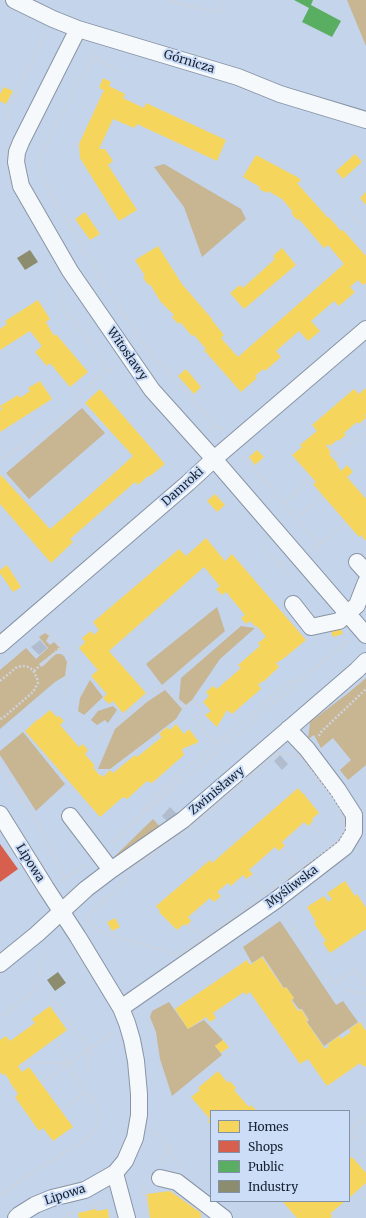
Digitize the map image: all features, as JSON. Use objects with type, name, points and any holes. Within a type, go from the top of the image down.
[{"type":"street","name":"Górnicza","points":[[14,0],[53,19],[78,29],[238,77],[280,94],[366,120]]},
{"type":"street","name":"Witosławy","points":[[78,29],[17,152],[16,162],[21,186],[70,271],[152,390],[214,459],[363,632]]},
{"type":"street","name":"Damroki","points":[[0,645],[214,459],[366,330]]},
{"type":"street","points":[[293,604],[311,627],[339,621],[357,605],[366,582]]},
{"type":"street","name":"Zwinisławy","points":[[0,964],[37,934],[86,889],[183,820],[366,661]]},
{"type":"street","name":"Myśliwska","points":[[121,1008],[269,897],[345,847],[354,832],[354,815],[338,790],[307,749],[288,729]]},
{"type":"street","name":"Lipowa","points":[[0,814],[61,912]]},
{"type":"street","points":[[70,816],[111,870]]},
{"type":"street","points":[[61,912],[121,1008]]},
{"type":"street","name":"Lipowa","points":[[16,1218],[35,1205],[52,1198],[85,1190],[115,1172],[124,1161],[135,1138],[139,1115],[136,1061],[127,1023],[121,1008]]},
{"type":"street","points":[[115,1172],[127,1218]]},
{"type":"street","points":[[160,1178],[177,1182],[224,1218]]},
{"type":"path","points":[[170,0],[183,5],[218,12],[226,0]]},
{"type":"path","points":[[12,129],[9,114],[10,107],[53,19]]},
{"type":"path","points":[[92,56],[118,71]]},
{"type":"path","points":[[89,63],[43,152],[40,164],[43,177],[51,194],[89,258],[141,341],[215,426]]},
{"type":"path","points":[[346,208],[366,229]]},
{"type":"path","points":[[64,284],[58,294],[58,300],[108,370]]},
{"type":"path","points":[[0,460],[71,412],[81,393],[108,370],[122,368]]},
{"type":"path","points":[[362,421],[366,425]]},
{"type":"path","points":[[334,459],[366,431]]},
{"type":"path","points":[[342,439],[348,446]]},
{"type":"path","points":[[327,445],[337,456]]},
{"type":"path","points":[[248,452],[242,457],[320,545]]},
{"type":"path","points":[[283,503],[312,478]]},
{"type":"path","points":[[296,518],[323,496]]},
{"type":"path","points":[[316,554],[313,550],[346,522]]},
{"type":"path","points":[[44,628],[72,659],[63,699]]},
{"type":"path","points":[[99,854],[142,815],[302,679],[363,632]]},
{"type":"path","points":[[34,671],[61,647]]},
{"type":"path","points":[[0,681],[17,667],[26,666],[34,671],[38,683],[36,688],[0,719]]},
{"type":"path","points":[[142,815],[151,798],[290,681],[302,679]]},
{"type":"path","points":[[99,739],[146,696],[165,686],[184,708],[195,700],[203,710],[194,719],[215,744]]},
{"type":"path","points":[[317,740],[320,733],[366,689]]},
{"type":"path","points":[[99,905],[90,913],[89,921],[97,930],[179,955],[232,917],[269,897],[300,868],[341,839],[345,828],[338,804],[299,756]]},
{"type":"path","points":[[0,766],[36,820],[66,878],[73,874]]},
{"type":"path","points":[[311,824],[330,846]]},
{"type":"path","points":[[282,848],[300,868]]},
{"type":"path","points":[[249,877],[269,897],[323,973],[336,983],[355,969],[366,986]]},
{"type":"path","points":[[218,899],[232,917]]},
{"type":"path","points":[[188,924],[202,938]]},
{"type":"path","points":[[39,982],[45,944]]},
{"type":"path","points":[[0,1017],[42,985]]},
{"type":"path","points":[[345,990],[366,994]]},
{"type":"path","points":[[50,996],[89,1049],[89,1071]]},
{"type":"path","points":[[356,1008],[365,1003]]},
{"type":"path","points":[[41,1083],[101,1040]]},
{"type":"path","points":[[0,1195],[89,1137],[95,1130],[98,1122],[99,1114],[96,1106],[69,1069],[70,1063],[52,1041]]},
{"type":"path","points":[[20,1068],[28,1063],[70,1063]]},
{"type":"path","points":[[61,1110],[86,1092]]},
{"type":"path","points":[[350,1134],[353,1139],[357,1136],[351,1128],[366,1117]]},
{"type":"path","points":[[151,1127],[167,1149],[187,1171]]},
{"type":"shaded area","points":[[347,0],[366,0],[366,46]]},
{"type":"shaded area","points":[[164,164],[241,209],[246,219],[202,257],[184,207],[154,167]]},
{"type":"shaded area","points":[[82,408],[105,433],[29,499],[6,473]]},
{"type":"shaded area","points":[[217,607],[225,631],[162,685],[146,664]]},
{"type":"shaded area","points":[[241,626],[255,628],[220,659],[192,700],[186,705],[179,699],[181,678]]},
{"type":"shaded area","points":[[45,633],[49,636],[46,641],[50,645],[54,642],[60,648],[39,664],[42,667],[56,654],[61,654],[67,662],[65,676],[55,682],[0,729],[0,670],[26,648],[36,659],[48,648],[39,637]]},
{"type":"shaded area","points":[[366,678],[366,765],[348,780],[340,770],[351,760],[333,738],[321,748],[314,735],[308,739],[310,722]]},
{"type":"shaded area","points":[[90,680],[103,697],[84,715],[78,711],[80,698]]},
{"type":"shaded area","points":[[165,690],[182,709],[176,719],[110,769],[98,769],[115,729],[147,702]]},
{"type":"shaded area","points":[[113,706],[117,710],[108,723],[105,720],[97,725],[91,720],[98,711]]},
{"type":"shaded area","points":[[23,732],[65,784],[36,811],[0,755],[0,751]]},
{"type":"shaded area","points":[[153,819],[163,830],[121,859],[114,857]]},
{"type":"shaded area","points":[[280,921],[336,1005],[343,1001],[358,1022],[324,1046],[307,1022],[309,1020],[302,1009],[299,1009],[292,1000],[294,998],[286,987],[284,988],[263,956],[252,963],[243,947]]},
{"type":"shaded area","points":[[169,1002],[188,1029],[204,1020],[223,1040],[215,1046],[222,1055],[172,1096],[160,1059],[156,1032],[150,1017],[152,1011]]},
{"type":"building: Homes","points":[[103,78],[111,82],[109,86],[125,94],[123,98],[144,108],[146,103],[226,140],[217,161],[137,124],[134,128],[113,119],[99,149],[105,149],[113,161],[108,165],[137,210],[119,221],[80,158],[79,144],[104,90],[99,88]]},
{"type":"building: Homes","points":[[4,87],[13,91],[6,104],[0,101],[0,94]]},
{"type":"building: Homes","points":[[355,154],[362,162],[343,179],[336,171]]},
{"type":"building: Homes","points":[[256,155],[299,178],[301,181],[297,183],[328,218],[329,217],[341,231],[343,230],[366,256],[366,283],[363,285],[358,280],[350,287],[355,292],[339,306],[334,301],[311,321],[320,331],[308,341],[299,331],[276,351],[281,357],[265,371],[263,369],[255,376],[257,378],[241,392],[204,350],[206,349],[194,335],[192,336],[180,322],[178,324],[172,317],[174,315],[160,301],[150,284],[148,285],[143,277],[145,276],[135,260],[158,246],[182,284],[212,319],[224,335],[221,338],[238,357],[344,264],[328,245],[324,248],[299,219],[297,220],[291,213],[293,212],[282,199],[268,191],[267,193],[259,189],[260,187],[243,177]]},
{"type":"building: Homes","points":[[366,192],[366,205],[360,198]]},
{"type":"building: Homes","points":[[85,212],[100,234],[90,240],[75,219]]},
{"type":"building: Homes","points":[[282,248],[296,265],[244,309],[230,293],[240,285],[243,288],[275,259],[273,256]]},
{"type":"building: Homes","points":[[38,300],[50,319],[46,322],[54,336],[56,334],[88,372],[70,387],[50,363],[47,366],[35,352],[42,346],[30,331],[0,350],[0,329],[7,324],[5,321]]},
{"type":"building: Homes","points":[[186,369],[201,387],[194,394],[178,376]]},
{"type":"building: Homes","points":[[40,381],[52,399],[0,432],[0,411],[2,409],[0,406],[18,395],[20,398],[30,391],[28,388]]},
{"type":"building: Homes","points":[[366,388],[366,418],[359,424],[357,422],[344,433],[346,435],[338,441],[337,440],[330,446],[328,444],[326,446],[331,452],[329,454],[338,464],[337,465],[341,471],[347,465],[353,472],[347,477],[366,499],[366,541],[361,535],[359,537],[318,490],[313,484],[316,482],[292,455],[302,447],[300,445],[317,431],[312,425],[354,389],[359,394]]},
{"type":"building: Homes","points":[[100,389],[165,464],[138,485],[135,482],[70,539],[73,542],[51,563],[0,504],[0,476],[1,475],[50,529],[91,494],[133,456],[85,403]]},
{"type":"building: Homes","points":[[257,450],[264,457],[255,465],[249,457]]},
{"type":"building: Homes","points":[[215,494],[225,505],[217,512],[207,501]]},
{"type":"building: Homes","points":[[206,538],[225,561],[232,554],[306,640],[276,663],[279,667],[264,681],[258,684],[261,689],[232,714],[227,710],[217,727],[205,715],[211,711],[203,702],[209,696],[206,692],[213,686],[217,689],[241,668],[238,665],[260,646],[258,643],[266,637],[257,626],[256,627],[250,621],[246,624],[241,618],[245,615],[226,592],[222,595],[216,589],[220,586],[204,567],[109,651],[146,693],[123,713],[113,701],[109,704],[103,698],[107,694],[91,676],[98,670],[79,648],[85,642],[82,638],[91,631],[94,635],[99,630],[93,622],[179,549],[186,556]]},
{"type":"building: Homes","points":[[7,565],[21,587],[13,592],[0,573],[0,570]]},
{"type":"building: Homes","points":[[340,627],[343,634],[333,637],[331,631]]},
{"type":"building: Homes","points":[[50,710],[64,721],[60,725],[79,747],[83,744],[88,750],[85,754],[95,766],[93,767],[99,775],[100,774],[103,777],[110,770],[113,773],[135,755],[137,757],[162,737],[159,734],[167,727],[170,730],[176,724],[184,734],[189,729],[199,742],[182,749],[184,755],[152,783],[147,781],[127,799],[123,797],[100,817],[25,731]]},
{"type":"building: Homes","points":[[298,788],[319,813],[312,819],[313,821],[308,826],[304,822],[282,842],[285,846],[279,851],[275,847],[249,870],[253,874],[246,879],[243,875],[231,886],[228,883],[217,892],[221,896],[214,902],[210,898],[188,917],[191,921],[186,926],[184,924],[177,930],[159,912],[160,911],[156,906],[210,860],[212,863]]},
{"type":"building: Homes","points":[[345,881],[355,896],[357,894],[366,908],[366,929],[330,953],[323,943],[326,941],[314,923],[316,922],[307,907],[324,896],[328,902],[332,899],[327,893]]},
{"type":"building: Homes","points":[[115,918],[120,927],[112,931],[107,922]]},
{"type":"building: Homes","points":[[262,957],[284,989],[286,987],[294,998],[291,1000],[298,1011],[301,1009],[308,1020],[306,1021],[325,1049],[329,1046],[328,1044],[339,1036],[341,1039],[351,1032],[349,1029],[360,1022],[366,1031],[366,1066],[364,1067],[360,1063],[327,1086],[308,1059],[300,1064],[250,992],[246,995],[244,992],[213,1013],[216,1018],[210,1022],[206,1017],[188,1029],[175,1009],[247,960],[250,965]]},
{"type":"building: Homes","points":[[50,1006],[67,1030],[18,1066],[22,1072],[29,1067],[73,1127],[53,1141],[43,1128],[39,1131],[15,1097],[18,1094],[10,1081],[5,1074],[3,1075],[0,1072],[0,1040],[6,1036],[10,1041],[35,1023],[32,1019]]},
{"type":"building: Homes","points":[[223,1040],[229,1047],[221,1053],[215,1046]]},
{"type":"building: Homes","points":[[218,1071],[228,1083],[230,1081],[236,1088],[234,1090],[249,1107],[251,1105],[256,1110],[210,1110],[210,1119],[191,1097],[200,1090],[198,1088]]},
{"type":"building: Homes","points":[[350,1157],[353,1158],[366,1173],[366,1183],[350,1197]]},
{"type":"building: Homes","points":[[170,1191],[201,1213],[201,1218],[150,1218],[147,1194]]},
{"type":"building: Homes","points":[[283,1202],[344,1202],[330,1214],[333,1216],[330,1218],[297,1218]]},
{"type":"building: Homes","points":[[96,1209],[97,1211],[108,1209],[109,1218],[79,1218],[78,1213]]},
{"type":"building: Shops","points":[[0,844],[18,869],[0,882]]},
{"type":"building: Public","points":[[294,0],[313,0],[311,5],[341,21],[332,37],[302,22],[309,8]]},
{"type":"building: Industry","points":[[30,250],[38,262],[25,270],[17,258]]},
{"type":"building: Industry","points":[[58,972],[66,983],[55,991],[47,980]]},
{"type":"building: Other","points":[[40,640],[47,648],[39,655],[31,647]]},
{"type":"building: Other","points":[[280,755],[288,764],[282,770],[274,761]]},
{"type":"building: Other","points":[[170,807],[177,814],[169,823],[162,816]]}]
